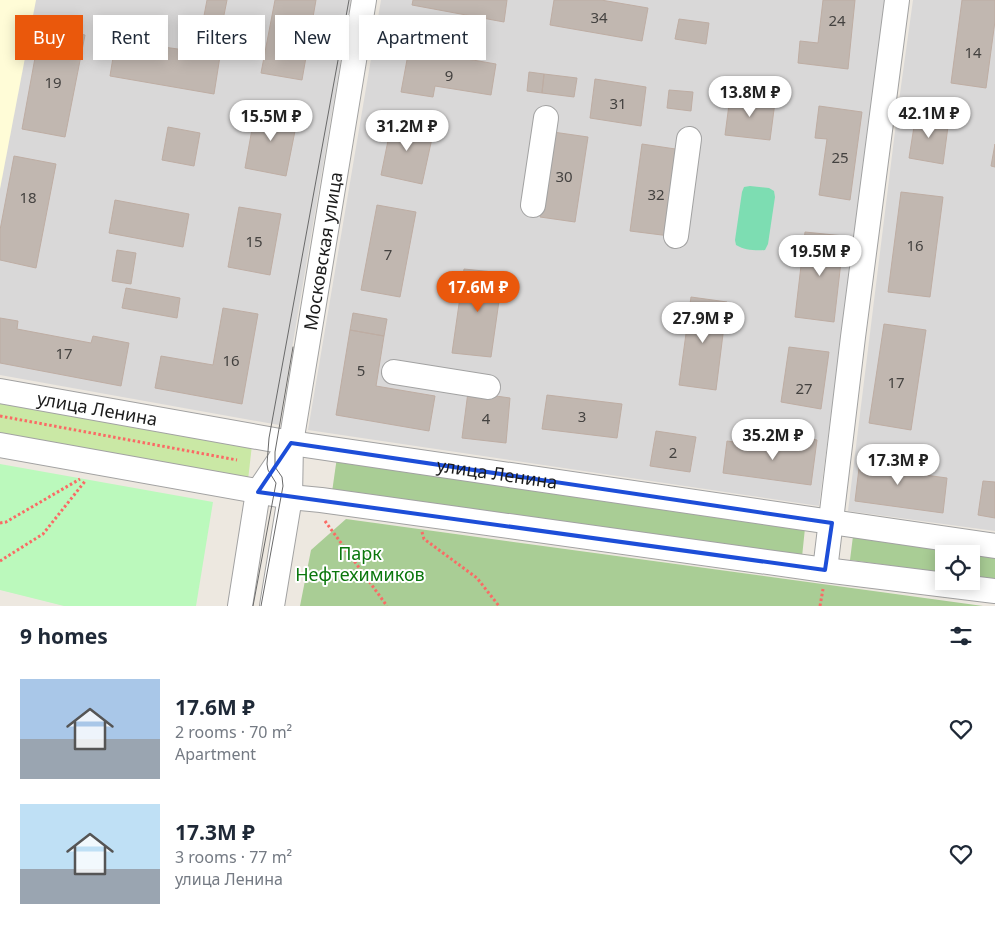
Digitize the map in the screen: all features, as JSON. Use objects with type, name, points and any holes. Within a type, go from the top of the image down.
[{"type":"street","name":"Московская улица","points":[[272,606],[290,497],[291,443],[364,0]]},
{"type":"street","points":[[825,570],[897,0]]},
{"type":"street","points":[[533,205],[546,118]]},
{"type":"street","points":[[676,236],[689,139]]},
{"type":"street","points":[[394,372],[488,387]]},
{"type":"street","name":"улица Ленина","points":[[0,391],[291,443],[995,546]]},
{"type":"street","name":"Московская улица","points":[[240,606],[258,492],[291,443]]},
{"type":"street","points":[[0,445],[290,497],[825,570],[995,591]]},
{"type":"path","points":[[0,416],[237,460]]},
{"type":"path","points":[[0,561],[43,534],[92,473]]},
{"type":"path","points":[[0,523],[6,522],[83,478]]},
{"type":"path","points":[[324,520],[387,606]]},
{"type":"path","points":[[421,525],[424,540],[477,578],[500,606]]},
{"type":"highlighted area","points":[[291,443],[832,523],[825,570],[258,492]]},
{"type":"shaded area","points":[[0,0],[351,0],[348,15],[275,15],[275,60],[341,60],[279,425],[0,375]]},
{"type":"shaded area","points":[[0,0],[36,0],[33,15],[15,15],[15,60],[25,60],[0,189]]},
{"type":"shaded area","points":[[381,0],[885,0],[819,506],[308,430],[371,60],[486,60],[486,15],[378,15]]},
{"type":"shaded area","points":[[913,0],[995,0],[995,531],[848,511]]},
{"type":"green space","points":[[744,187],[769,188],[774,191],[775,197],[768,244],[765,250],[750,250],[736,245],[735,240],[742,192]]},
{"type":"green space","points":[[0,399],[252,445],[248,480],[0,436]]},
{"type":"green space","points":[[337,457],[805,528],[802,557],[332,492]]},
{"type":"green space","points":[[0,464],[213,502],[196,606],[64,606],[0,590]]},
{"type":"green space","name":"Парк Нефтехимиков","points":[[346,519],[983,606],[300,606],[311,550]]},
{"type":"green space","points":[[853,536],[935,547],[935,572],[850,560]]},
{"type":"green space","points":[[980,553],[995,555],[995,580],[980,578]]},
{"type":"building","points":[[207,0],[227,0],[224,15],[204,15]]},
{"type":"building","points":[[275,0],[316,0],[313,15],[275,15],[275,60],[306,60],[302,80],[261,73]]},
{"type":"building","points":[[413,0],[507,0],[504,22],[486,19],[486,15],[466,15],[412,5]]},
{"type":"building","points":[[554,0],[601,0],[648,8],[642,41],[550,25]]},
{"type":"building","points":[[823,0],[855,0],[848,69],[798,63],[800,41],[818,43]]},
{"type":"building","points":[[962,0],[995,0],[995,21],[986,88],[951,83]]},
{"type":"building","points":[[679,19],[709,23],[706,44],[675,39]]},
{"type":"building","points":[[168,48],[178,49],[178,60],[219,60],[214,94],[110,76],[113,60],[168,60]]},
{"type":"building","points":[[35,60],[80,60],[65,137],[22,129]]},
{"type":"building","points":[[407,60],[473,60],[496,64],[491,95],[435,86],[433,97],[401,92]]},
{"type":"building","points":[[529,72],[544,74],[542,93],[527,91]]},
{"type":"building","points":[[544,74],[577,78],[574,97],[542,93]]},
{"type":"building","points":[[595,79],[646,87],[641,126],[590,118]]},
{"type":"building","points":[[669,90],[693,92],[691,111],[667,108]]},
{"type":"building","points":[[730,97],[775,102],[770,140],[725,135]]},
{"type":"building","points":[[819,106],[862,112],[850,200],[819,195],[827,139],[815,138]]},
{"type":"building","points":[[256,107],[298,116],[286,176],[245,168]]},
{"type":"building","points":[[916,114],[949,119],[943,164],[909,158]]},
{"type":"building","points":[[392,121],[434,129],[422,184],[381,175]]},
{"type":"building","points":[[168,127],[200,133],[194,166],[162,160]]},
{"type":"building","points":[[553,132],[588,137],[575,222],[540,217]]},
{"type":"building","points":[[642,144],[682,150],[670,236],[630,231]]},
{"type":"building","points":[[995,144],[995,167],[991,166]]},
{"type":"building","points":[[14,156],[56,164],[36,268],[0,260],[0,230]]},
{"type":"building","points":[[901,192],[943,197],[930,297],[888,292]]},
{"type":"building","points":[[115,200],[189,214],[183,247],[109,233]]},
{"type":"building","points":[[377,205],[416,212],[400,297],[361,290]]},
{"type":"building","points":[[239,207],[281,214],[270,275],[228,267]]},
{"type":"building","points":[[805,232],[844,236],[834,322],[795,317]]},
{"type":"building","points":[[117,250],[136,253],[131,284],[112,281]]},
{"type":"building","points":[[464,269],[503,273],[491,357],[452,353]]},
{"type":"building","points":[[126,288],[180,298],[177,318],[122,308]]},
{"type":"building","points":[[691,297],[727,302],[716,390],[679,385]]},
{"type":"building","points":[[223,308],[258,314],[242,404],[155,388],[161,356],[213,365]]},
{"type":"building","points":[[353,313],[387,319],[384,336],[350,330]]},
{"type":"building","points":[[0,318],[18,321],[17,329],[91,343],[93,336],[129,343],[121,386],[0,363]]},
{"type":"building","points":[[884,324],[926,330],[911,430],[869,423]]},
{"type":"building","points":[[350,330],[384,336],[376,386],[435,396],[429,431],[336,415]]},
{"type":"building","points":[[789,347],[829,352],[821,409],[781,402]]},
{"type":"building","points":[[468,392],[510,398],[506,443],[462,438]]},
{"type":"building","points":[[547,395],[622,404],[617,438],[542,429]]},
{"type":"building","points":[[656,431],[696,437],[690,472],[650,466]]},
{"type":"building","points":[[786,435],[817,440],[811,485],[723,473],[727,441],[784,449]]},
{"type":"building","points":[[861,452],[896,457],[895,471],[947,478],[943,513],[855,501]]},
{"type":"building","points":[[983,481],[995,482],[995,518],[978,515]]},
{"type":"tram line","points":[[253,606],[276,483],[268,470],[267,464],[269,438],[349,0]]},
{"type":"tram line","points":[[261,606],[283,486],[282,477],[275,467],[275,452],[293,347]]}]
